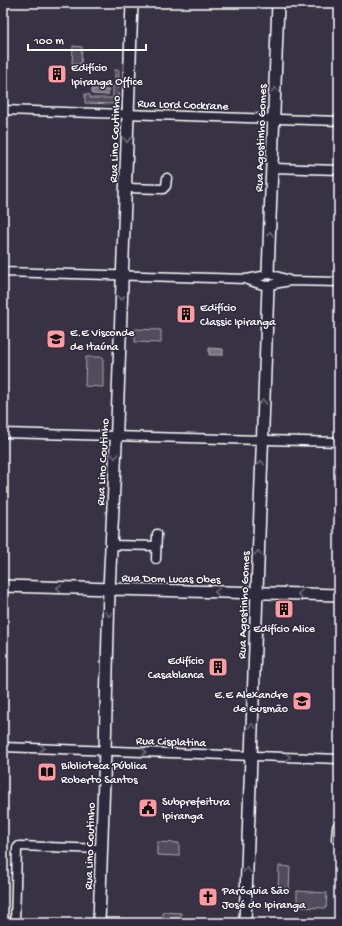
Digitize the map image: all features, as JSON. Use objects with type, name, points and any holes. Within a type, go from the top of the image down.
[{"type":"street","name":"Rua Lino Coutinho","points":[[99,923],[109,590],[132,3]]},
{"type":"street","name":"Rua Agostinho Gomes","points":[[245,923],[278,3]]},
{"type":"street","name":"Rua Lord Cockrane","points":[[3,110],[339,121]]},
{"type":"street","points":[[272,168],[339,170]]},
{"type":"street","points":[[125,188],[163,189],[166,186],[167,178]]},
{"type":"street","points":[[3,272],[339,282]]},
{"type":"street","points":[[3,433],[339,442]]},
{"type":"street","points":[[156,558],[157,534]]},
{"type":"street","points":[[111,545],[156,546]]},
{"type":"street","name":"Rua Dom Lucas Obes","points":[[3,586],[339,595]]},
{"type":"street","name":"Rua Cisplatina","points":[[3,747],[339,758]]},
{"type":"street","points":[[336,840],[337,826],[339,824]]},
{"type":"street","points":[[14,923],[17,848],[19,846],[102,849]]},
{"type":"shaded area","points":[[73,46],[82,47],[81,64],[72,64]]},
{"type":"shaded area","points":[[115,70],[119,70],[118,101],[115,104],[85,103],[85,94],[90,95],[90,98],[113,98]]},
{"type":"shaded area","points":[[92,89],[109,90],[108,95],[92,94]]},
{"type":"shaded area","points":[[135,329],[161,330],[161,343],[135,342]]},
{"type":"shaded area","points":[[209,348],[223,349],[223,355],[209,355]]},
{"type":"shaded area","points":[[86,357],[103,357],[103,387],[85,386]]},
{"type":"shaded area","points":[[157,842],[179,843],[179,856],[157,855]]},
{"type":"shaded area","points":[[279,866],[290,867],[289,890],[278,889]]},
{"type":"shaded area","points":[[297,891],[327,893],[326,908],[297,907]]},
{"type":"shaded area","points":[[163,912],[181,913],[181,923],[163,923]]},
{"type":"place","name":"Edifício Ipiranga Office","points":[[57,74]]},
{"type":"place","name":"Edifício Classic Ipiranga","points":[[186,314]]},
{"type":"place","name":"E.E Visconde de Itaúna","points":[[56,339]]},
{"type":"place","name":"Edifício Alice","points":[[284,609]]},
{"type":"place","name":"Edifício Casablanca","points":[[218,667]]},
{"type":"place","name":"E.E Alexandre de Gusmão","points":[[302,701]]},
{"type":"place","name":"Biblioteca Pública Roberto Santos","points":[[47,772]]},
{"type":"place","name":"Subprefeitura Ipiranga","points":[[148,808]]},
{"type":"place","name":"Paróquia São José do Ipiranga","points":[[208,897]]}]
